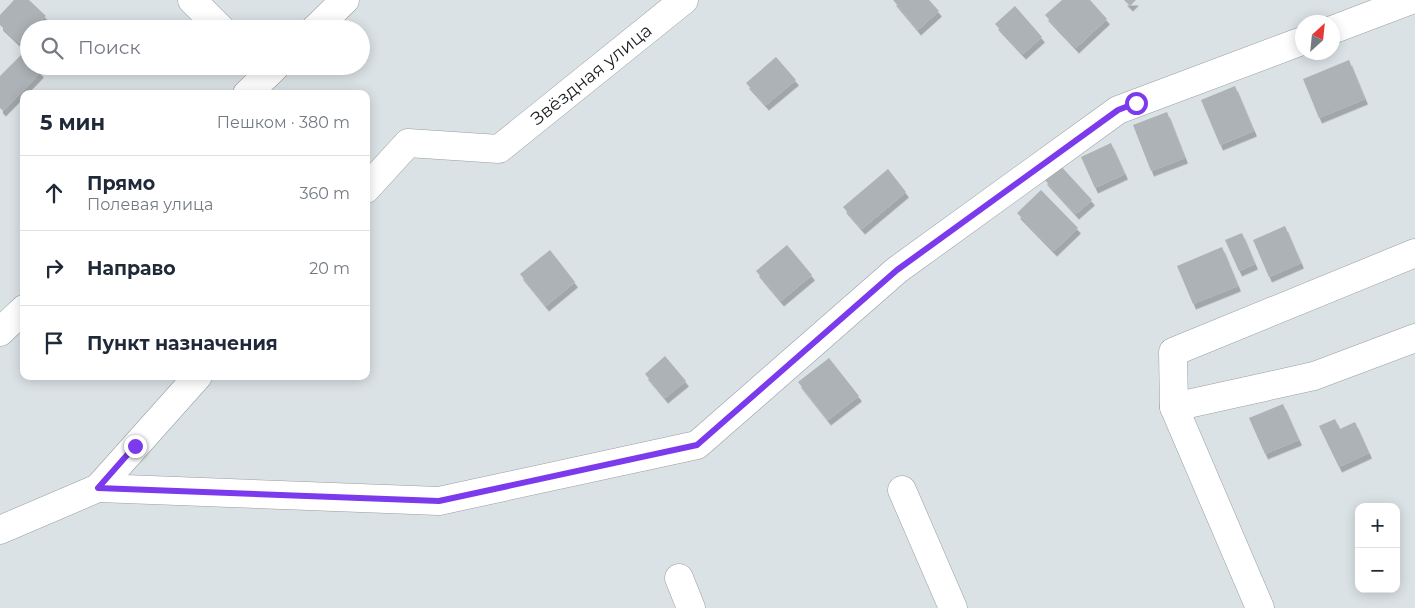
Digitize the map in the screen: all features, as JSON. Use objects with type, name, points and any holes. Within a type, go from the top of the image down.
[{"type":"street","points":[[192,0],[212,20]]},
{"type":"street","points":[[324,20],[344,0]]},
{"type":"street","name":"Звёздная улица","points":[[370,185],[408,142],[499,150],[684,0]]},
{"type":"street","points":[[1340,27],[1411,0]]},
{"type":"street","points":[[98,488],[439,501],[697,445],[897,270],[1118,110],[1295,44]]},
{"type":"street","points":[[251,90],[267,75]]},
{"type":"street","points":[[1260,608],[1174,407],[1174,352],[1415,252]]},
{"type":"street","points":[[0,332],[20,313]]},
{"type":"street","points":[[1174,407],[1314,376],[1415,338]]},
{"type":"street","points":[[0,530],[98,488],[194,380]]},
{"type":"street","points":[[902,490],[953,608]]},
{"type":"street","points":[[679,578],[691,608]]},
{"type":"building","points":[[14,0],[29,0],[46,16],[42,20],[20,20],[19,43],[0,25],[0,15]]},
{"type":"building","points":[[893,0],[929,0],[939,11],[918,30]]},
{"type":"building","points":[[1062,0],[1090,0],[1107,19],[1076,48],[1045,15]]},
{"type":"building","points":[[1124,0],[1136,0],[1130,6]]},
{"type":"building","points":[[1015,6],[1042,37],[1023,54],[995,24]]},
{"type":"building","points":[[20,56],[20,75],[38,75],[23,90],[20,90],[20,94],[3,111],[0,108],[0,76]]},
{"type":"building","points":[[776,57],[796,80],[766,105],[746,83]]},
{"type":"building","points":[[1349,60],[1365,99],[1319,118],[1303,79]]},
{"type":"building","points":[[1235,86],[1254,131],[1220,145],[1201,100]]},
{"type":"building","points":[[1167,112],[1185,158],[1151,171],[1133,125]]},
{"type":"building","points":[[1111,143],[1125,174],[1095,188],[1081,157]]},
{"type":"building","points":[[1059,164],[1092,200],[1076,214],[1044,179]]},
{"type":"building","points":[[888,169],[906,192],[862,229],[843,207]]},
{"type":"building","points":[[1041,190],[1078,228],[1054,251],[1017,213]]},
{"type":"building","points":[[1285,226],[1301,263],[1269,277],[1253,240]]},
{"type":"building","points":[[1242,233],[1255,264],[1239,271],[1225,240]]},
{"type":"building","points":[[787,245],[812,275],[781,301],[756,271]]},
{"type":"building","points":[[1222,247],[1238,286],[1193,304],[1177,266]]},
{"type":"building","points":[[550,250],[575,282],[546,306],[520,274]]},
{"type":"building","points":[[665,356],[686,381],[665,398],[645,374]]},
{"type":"building","points":[[829,358],[859,396],[828,420],[798,382]]},
{"type":"building","points":[[1283,404],[1299,440],[1265,454],[1249,418]]},
{"type":"building","points":[[1335,419],[1340,429],[1355,422],[1369,453],[1339,467],[1319,426]]},
{"type":"route","points":[[135,446],[98,488],[439,501],[697,445],[897,270],[1118,110],[1136,103]]}]
